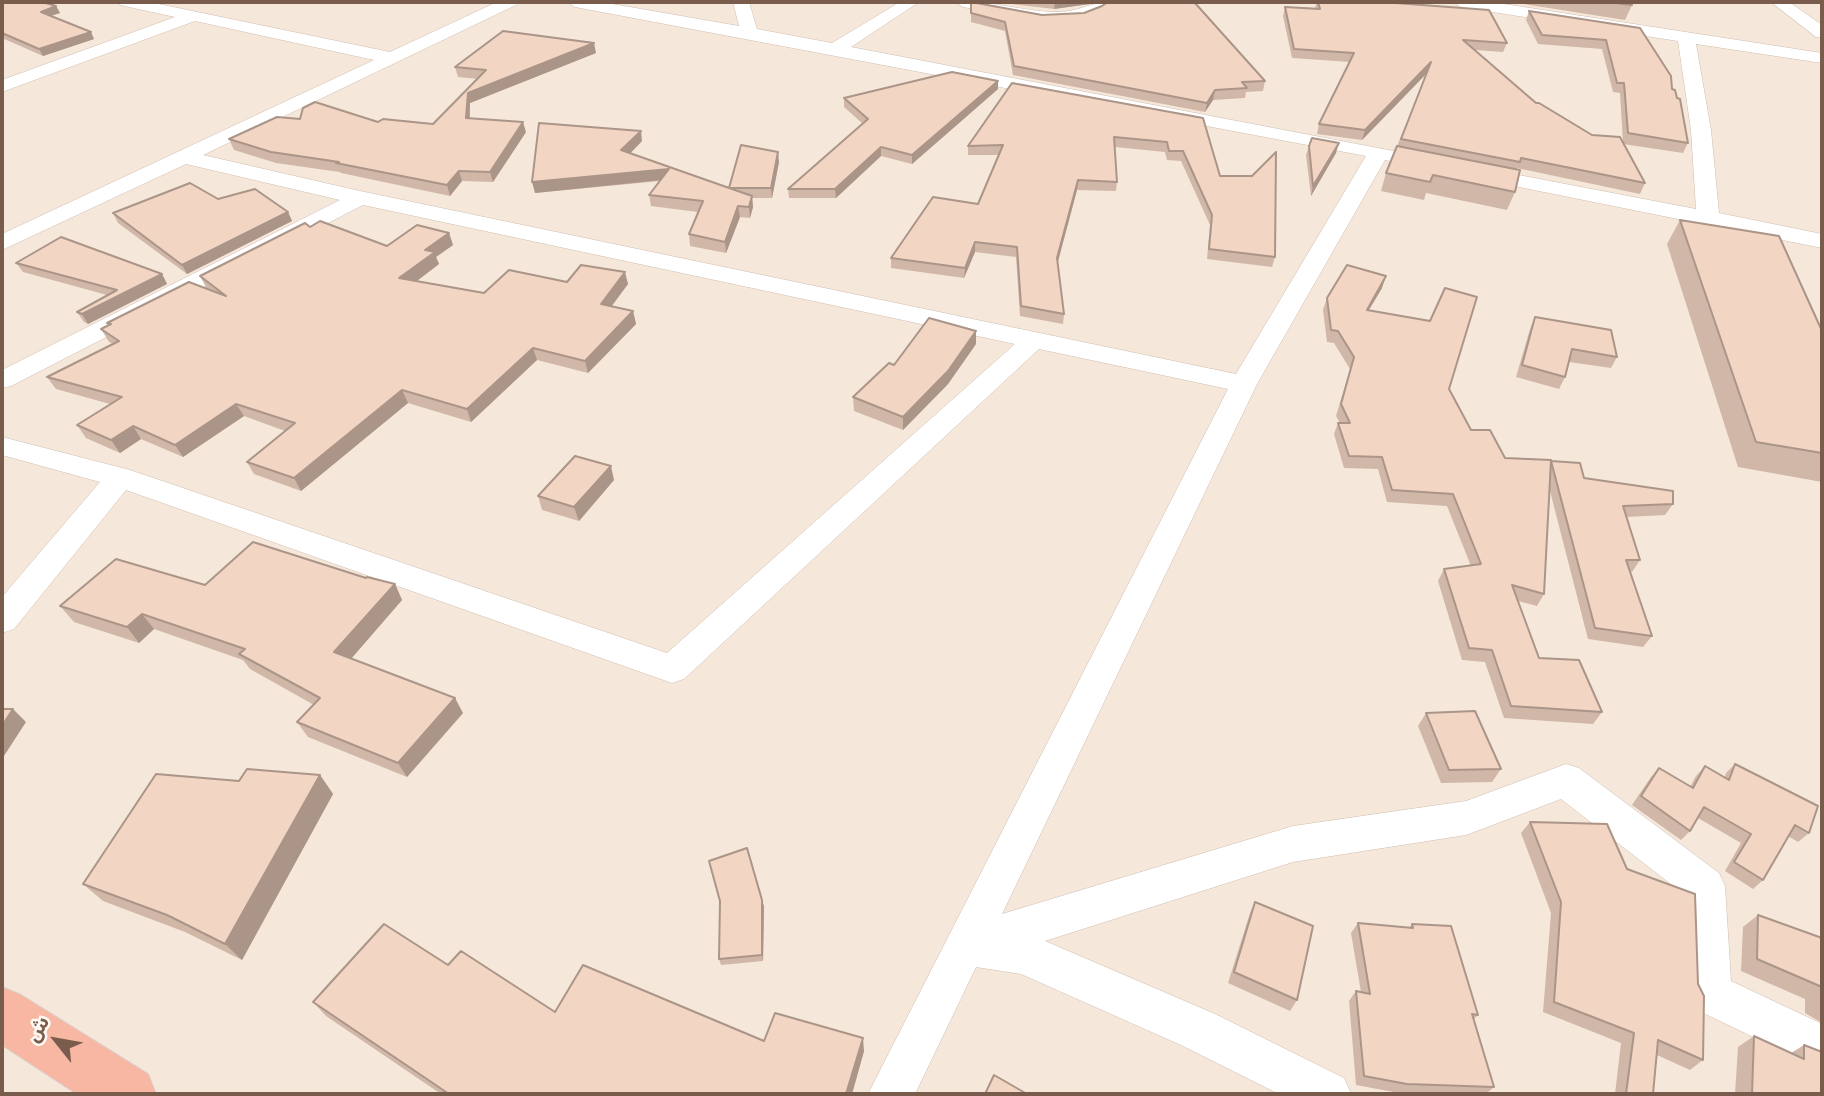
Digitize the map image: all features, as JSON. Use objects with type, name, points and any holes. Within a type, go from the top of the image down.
[{"type":"highway","points":[[2,1014],[128,1094]]},
{"type":"street","points":[[126,2],[392,58]]},
{"type":"street","points":[[2,243],[510,2]]},
{"type":"street","points":[[575,2],[836,48],[1379,152],[1822,241]]},
{"type":"street","points":[[741,2],[749,33]]},
{"type":"street","points":[[836,48],[911,2]]},
{"type":"street","points":[[962,2],[1054,17],[1085,15],[1105,2]]},
{"type":"street","points":[[1461,2],[1822,58]]},
{"type":"street","points":[[1779,2],[1822,33]]},
{"type":"street","points":[[2,86],[194,16]]},
{"type":"street","points":[[1686,35],[1701,130],[1708,218]]},
{"type":"street","points":[[891,1094],[1244,384],[1379,152]]},
{"type":"street","points":[[184,157],[360,198],[1244,384]]},
{"type":"street","points":[[2,380],[360,198]]},
{"type":"street","points":[[2,446],[120,477],[672,669],[1034,340]]},
{"type":"street","points":[[2,620],[120,477]]},
{"type":"street","points":[[965,946],[1293,844],[1466,817],[1566,780],[1705,886],[1710,994],[1822,1047]]},
{"type":"street","points":[[965,946],[1023,953],[1199,1030],[1328,1094]]},
{"type":"shaded area","points":[[2,2],[1822,2],[1822,1094],[2,1094]]},
{"type":"building","points":[[2,2],[42,2],[56,6],[41,12],[91,32],[39,49],[2,33]]},
{"type":"building","points":[[971,2],[1042,15],[1084,13],[1108,2],[1196,2],[1265,81],[1242,82],[1247,88],[1215,90],[1207,103],[1014,66],[1005,22],[971,13]]},
{"type":"building","points":[[1318,2],[1382,2],[1489,10],[1507,43],[1463,40],[1536,103],[1592,135],[1620,137],[1645,183],[1521,158],[1520,162],[1401,139],[1431,62],[1365,130],[1319,124],[1354,53],[1294,49],[1285,7],[1320,9]]},
{"type":"building","points":[[1608,2],[1630,2],[1632,5]]},
{"type":"building","points":[[1529,11],[1640,28],[1671,76],[1672,89],[1680,99],[1688,143],[1628,133],[1624,83],[1617,83],[1606,40],[1542,35]]},
{"type":"building","points":[[503,31],[594,43],[468,93],[466,118],[523,122],[490,172],[459,171],[447,185],[336,163],[339,162],[271,152],[229,139],[277,117],[300,119],[303,108],[315,102],[378,122],[383,119],[433,124],[486,70],[455,67]]},
{"type":"building","points":[[952,72],[998,81],[912,155],[881,147],[835,189],[788,189],[868,119],[844,98]]},
{"type":"building","points":[[1012,83],[1203,118],[1220,176],[1252,176],[1276,152],[1275,257],[1209,249],[1212,215],[1183,151],[1169,151],[1167,142],[1114,137],[1117,182],[1078,180],[1057,258],[1064,314],[1021,306],[1017,247],[975,242],[965,268],[891,258],[933,197],[978,204],[1003,145],[968,146]]},
{"type":"building","points":[[539,123],[641,131],[621,150],[752,196],[749,207],[738,206],[725,242],[689,234],[703,201],[649,195],[669,169],[532,182]]},
{"type":"building","points":[[1312,138],[1339,143],[1313,186],[1309,146]]},
{"type":"building","points":[[741,145],[778,152],[771,188],[729,188]]},
{"type":"building","points":[[1397,146],[1520,170],[1515,192],[1433,175],[1430,182],[1386,173]]},
{"type":"building","points":[[190,183],[218,199],[255,189],[288,212],[182,265],[113,213]]},
{"type":"building","points":[[1680,220],[1779,236],[1822,331],[1822,453],[1756,442]]},
{"type":"building","points":[[320,221],[387,246],[417,225],[449,233],[425,250],[435,252],[399,278],[484,293],[509,270],[567,282],[581,265],[625,272],[601,304],[633,311],[585,361],[533,348],[467,409],[402,390],[294,478],[247,462],[295,423],[236,404],[175,445],[133,426],[111,440],[77,425],[122,397],[47,377],[119,341],[101,329],[111,324],[107,323],[189,282],[226,296],[200,276],[305,223],[310,227]]},
{"type":"building","points":[[61,237],[162,274],[82,314],[77,312],[117,290],[16,263]]},
{"type":"building","points":[[1347,265],[1386,276],[1367,310],[1430,321],[1445,288],[1477,297],[1449,389],[1471,430],[1490,430],[1505,458],[1551,460],[1544,594],[1512,585],[1539,658],[1579,660],[1602,712],[1511,706],[1492,650],[1469,648],[1444,569],[1481,564],[1453,494],[1392,490],[1382,457],[1349,456],[1338,423],[1350,423],[1341,404],[1354,357],[1338,331],[1331,330],[1327,298]]},
{"type":"building","points":[[1535,317],[1611,330],[1617,357],[1572,349],[1565,377],[1522,365]]},
{"type":"building","points":[[929,318],[976,331],[948,371],[903,417],[853,397],[889,363],[894,365]]},
{"type":"building","points":[[575,456],[611,466],[574,507],[538,496]]},
{"type":"building","points":[[1551,461],[1580,463],[1584,478],[1673,491],[1673,504],[1623,506],[1640,560],[1626,560],[1652,636],[1595,628]]},
{"type":"building","points":[[253,542],[366,578],[395,584],[334,652],[455,698],[398,763],[297,722],[320,698],[239,654],[245,649],[142,614],[127,627],[60,606],[116,559],[205,585]]},
{"type":"building","points":[[2,709],[13,709],[2,726]]},
{"type":"building","points":[[1475,711],[1501,769],[1449,770],[1426,713]]},
{"type":"building","points":[[1735,764],[1818,806],[1809,833],[1795,825],[1763,880],[1734,862],[1751,834],[1704,807],[1690,831],[1641,796],[1659,768],[1693,788],[1705,766],[1729,780]]},
{"type":"building","points":[[247,769],[320,775],[225,944],[167,915],[83,884],[156,774],[239,781]]},
{"type":"building","points":[[1530,822],[1607,824],[1627,869],[1695,894],[1698,984],[1704,996],[1703,1060],[1658,1040],[1653,1094],[1626,1094],[1634,1033],[1554,1002],[1561,902]]},
{"type":"building","points":[[747,848],[762,900],[762,955],[719,959],[720,901],[709,861]]},
{"type":"building","points":[[1255,902],[1313,926],[1297,1000],[1234,972]]},
{"type":"building","points":[[1758,915],[1822,938],[1822,987],[1757,959]]},
{"type":"building","points":[[1358,923],[1413,928],[1412,924],[1451,926],[1478,1015],[1472,1014],[1494,1087],[1407,1084],[1364,1076],[1356,991],[1370,994]]},
{"type":"building","points":[[384,924],[448,965],[461,951],[555,1012],[583,965],[764,1041],[775,1013],[863,1038],[846,1094],[449,1094],[313,1002]]},
{"type":"building","points":[[1754,1036],[1804,1059],[1804,1045],[1822,1052],[1822,1094],[1752,1094]]},
{"type":"building","points":[[994,1075],[1027,1094],[985,1094]]}]
